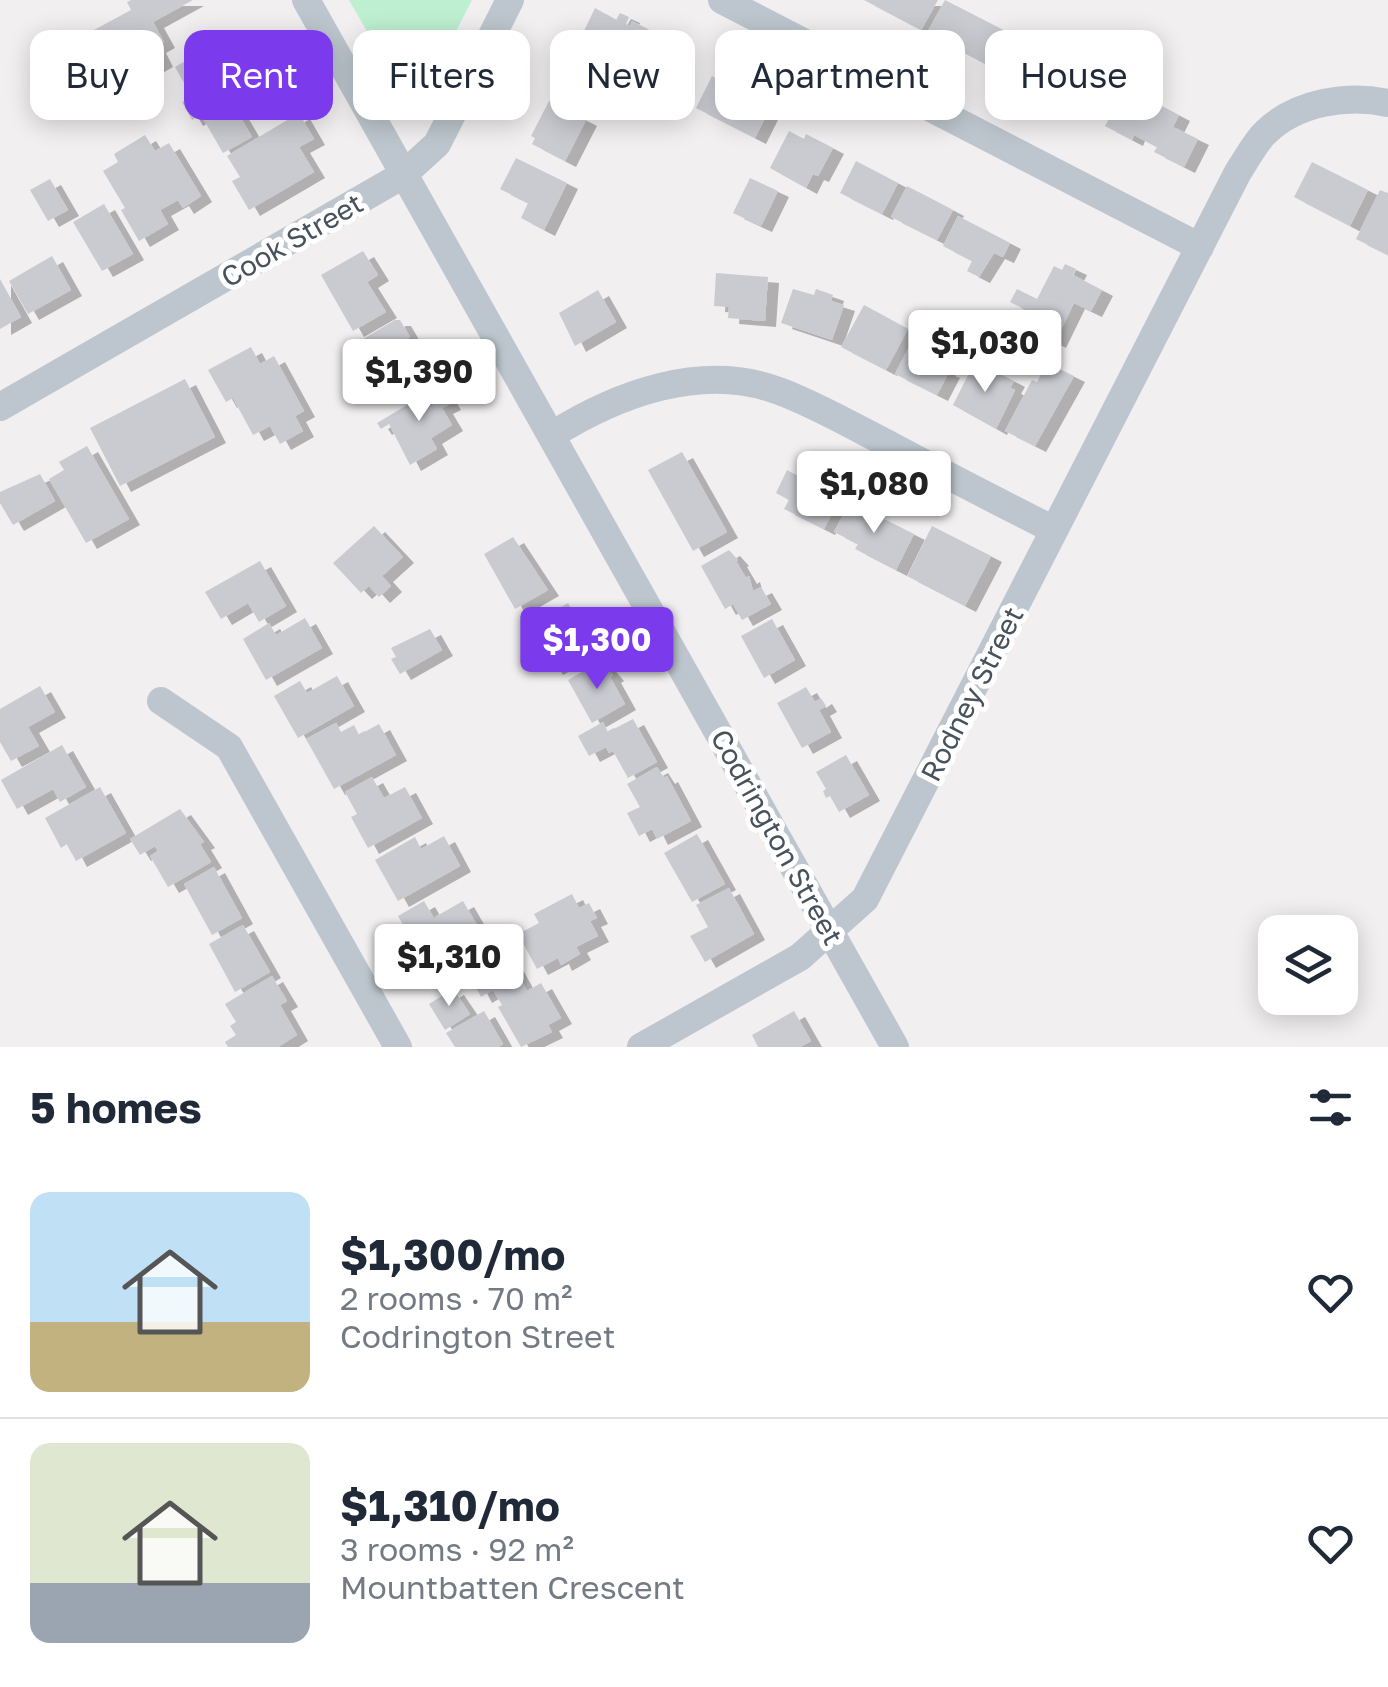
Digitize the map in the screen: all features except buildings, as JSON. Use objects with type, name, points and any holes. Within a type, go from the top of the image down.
[{"type":"street","name":"Codrington Street","points":[[306,0],[894,1047]]},
{"type":"street","name":"Cook Street","points":[[0,407],[404,174],[437,144],[510,0]]},
{"type":"street","points":[[722,0],[1200,247]]},
{"type":"street","name":"Rodney Street","points":[[641,1047],[800,957],[865,899],[1238,172],[1266,131],[1307,107],[1343,98],[1388,104]]},
{"type":"street","points":[[552,435],[626,396],[655,388],[706,382],[753,385],[777,390],[840,420],[1054,530]]},
{"type":"street","points":[[161,700],[229,747],[398,1047]]},
{"type":"green space","points":[[349,0],[472,0],[457,30],[366,30]]}]
